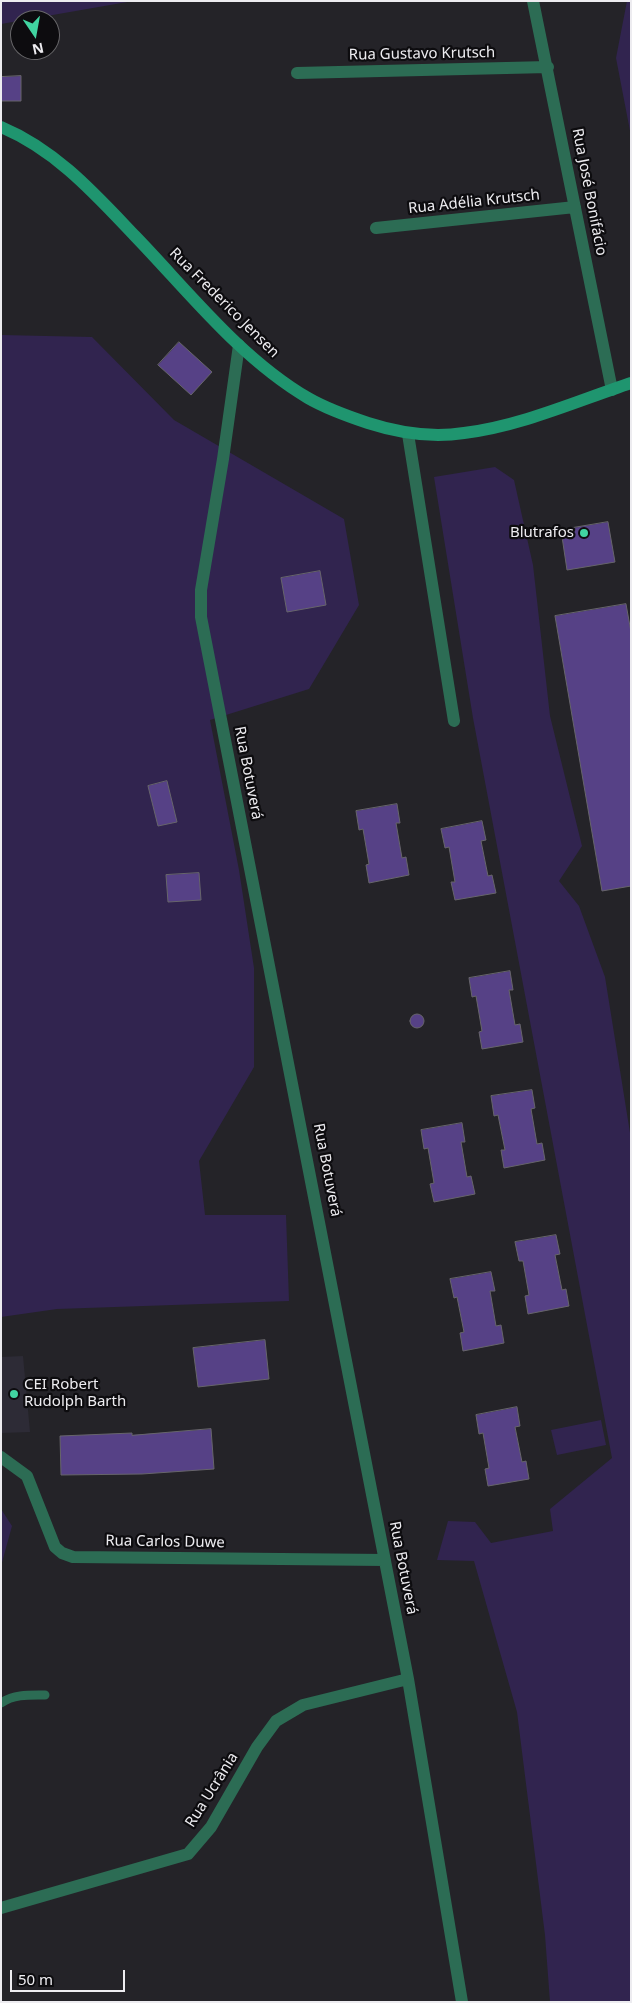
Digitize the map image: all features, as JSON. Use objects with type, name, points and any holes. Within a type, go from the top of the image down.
[{"type":"main road","name":"Rua Frederico Jensen","points":[[1,127],[31,142],[74,174],[239,345],[279,378],[308,398],[354,419],[408,434],[429,436],[465,434],[509,424],[631,383]]},
{"type":"street","name":"Rua José Bonifácio","points":[[533,1],[548,67],[612,390]]},
{"type":"street","name":"Rua Gustavo Krutsch","points":[[297,73],[548,67]]},
{"type":"street","name":"Rua Adélia Krutsch","points":[[376,228],[575,207]]},
{"type":"street","name":"Rua Botuverá","points":[[239,345],[223,459],[201,590],[201,617],[408,1679],[462,2002]]},
{"type":"street","points":[[408,434],[454,721]]},
{"type":"street","name":"Rua Carlos Duwe","points":[[1,1457],[28,1476],[55,1547],[62,1553],[73,1557],[385,1560]]},
{"type":"street","name":"Rua Ucrânia","points":[[1,1908],[188,1854],[211,1827],[257,1747],[276,1721],[303,1705],[408,1679]]},
{"type":"lane","points":[[1,1703],[7,1699],[25,1695],[45,1695]]},
{"type":"shaded area","points":[[1,1],[133,1],[60,14],[60,10],[10,10],[10,22],[1,24]]},
{"type":"shaded area","points":[[627,1],[631,1],[631,136],[616,58]]},
{"type":"shaded area","points":[[1,335],[92,337],[174,420],[344,519],[359,605],[309,689],[210,720],[239,870],[254,968],[254,1067],[199,1161],[205,1215],[286,1215],[289,1301],[57,1309],[1,1317]]},
{"type":"shaded area","points":[[495,467],[514,480],[533,565],[550,716],[582,846],[559,881],[579,906],[605,977],[631,1139],[631,2002],[550,2002],[545,1935],[517,1712],[474,1561],[437,1560],[448,1521],[475,1522],[491,1543],[553,1531],[550,1509],[612,1458],[473,718],[434,477]]},
{"type":"shaded area","name":"CEI Robert Rudolph Barth","points":[[23,1356],[30,1432],[1,1433],[1,1357]]},
{"type":"shaded area","points":[[601,1420],[606,1445],[557,1455],[551,1430]]},
{"type":"shaded area","points":[[1,1509],[12,1526],[1,1566]]},
{"type":"building","points":[[21,76],[21,101],[1,101],[1,77]]},
{"type":"building","points":[[179,342],[212,372],[191,395],[158,365]]},
{"type":"building","points":[[608,522],[615,562],[567,570],[561,530]]},
{"type":"building","points":[[320,571],[326,605],[287,612],[281,578]]},
{"type":"building","points":[[626,604],[631,632],[631,886],[602,891],[555,616]]},
{"type":"building","points":[[167,781],[177,822],[158,826],[148,786]]},
{"type":"building","points":[[397,804],[400,823],[396,823],[402,858],[406,857],[409,875],[369,883],[366,865],[369,864],[363,829],[359,830],[356,811]]},
{"type":"building","points":[[482,821],[486,840],[481,841],[488,876],[492,875],[496,893],[455,900],[451,882],[455,882],[449,847],[445,848],[441,829]]},
{"type":"building","points":[[199,873],[201,900],[168,902],[166,875]]},
{"type":"building","points":[[510,971],[513,990],[509,990],[515,1025],[520,1024],[523,1042],[482,1049],[479,1032],[482,1031],[476,996],[472,997],[469,978]]},
{"type":"building","points":[[417,1014],[422,1016],[424,1021],[422,1026],[417,1028],[412,1026],[410,1021],[412,1016]]},
{"type":"building","points":[[532,1090],[535,1108],[531,1109],[537,1144],[542,1143],[545,1160],[504,1168],[501,1150],[505,1150],[498,1115],[494,1116],[491,1096]]},
{"type":"building","points":[[462,1123],[465,1142],[461,1142],[467,1177],[471,1176],[475,1194],[434,1202],[430,1184],[434,1183],[428,1148],[424,1149],[421,1130]]},
{"type":"building","points":[[556,1235],[560,1254],[555,1255],[562,1290],[566,1289],[569,1306],[528,1314],[525,1296],[529,1295],[523,1261],[519,1261],[515,1242]]},
{"type":"building","points":[[491,1272],[495,1291],[490,1291],[496,1326],[501,1325],[504,1343],[463,1351],[460,1333],[464,1332],[457,1297],[454,1298],[450,1279]]},
{"type":"building","points":[[265,1340],[269,1379],[198,1387],[193,1348]]},
{"type":"building","points":[[517,1407],[520,1426],[515,1427],[522,1462],[526,1461],[529,1479],[488,1486],[485,1469],[489,1468],[483,1433],[479,1434],[476,1415]]},
{"type":"building","points":[[211,1429],[214,1469],[142,1474],[61,1475],[60,1436],[132,1433],[132,1435]]},
{"type":"place","name":"Blutrafos","points":[[584,533]]},
{"type":"place","name":"CEI Robert Rudolph Barth","points":[[14,1394]]}]
